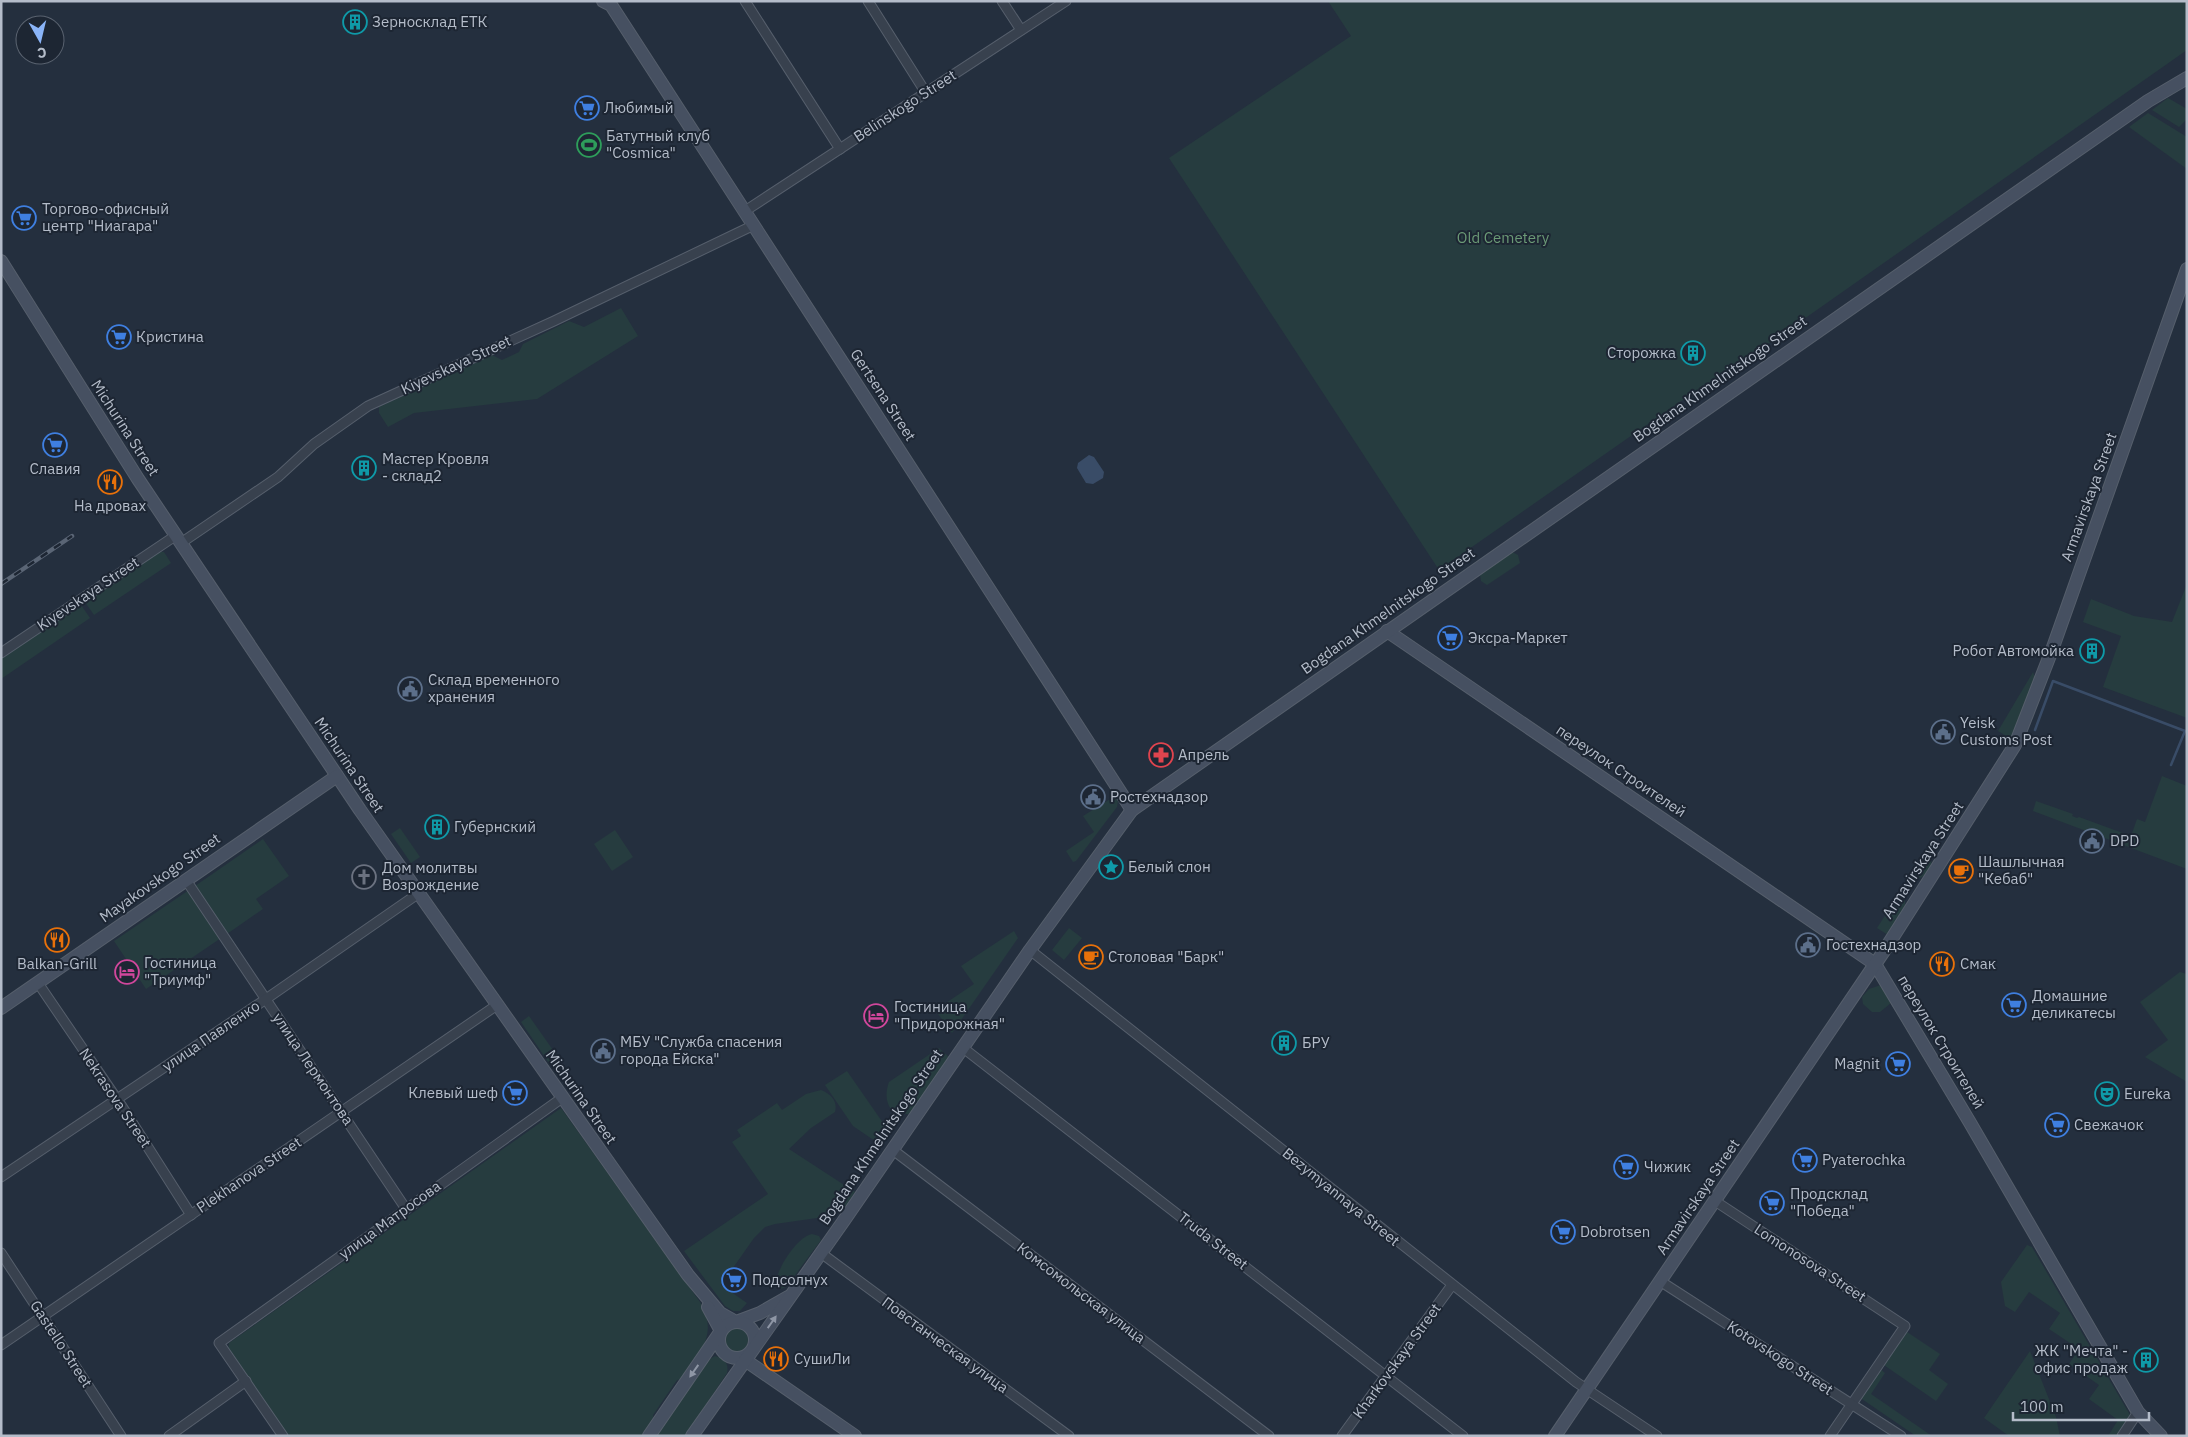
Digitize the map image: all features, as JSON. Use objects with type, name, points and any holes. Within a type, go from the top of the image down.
[{"type":"street","points":[[745,1],[840,149]]},
{"type":"street","points":[[868,1],[926,93]]},
{"type":"street","points":[[1002,1],[1021,30]]},
{"type":"street","name":"Belinskogo Street","points":[[744,212],[1066,1]]},
{"type":"street","name":"Gertsena Street","points":[[608,3],[1132,810]]},
{"type":"street","name":"Bogdana Khmelnitskogo Street","points":[[2148,101],[2187,67]]},
{"type":"street","name":"Bogdana Khmelnitskogo Street","points":[[692,1436],[893,1150],[1030,950],[1132,810],[2148,101],[2187,78]]},
{"type":"street","name":"Kiyevskaya Street","points":[[1,653],[278,477],[314,444],[368,406],[754,226]]},
{"type":"street","name":"Michurina Street","points":[[1,261],[178,539],[253,648],[337,776],[688,1275],[720,1313],[736,1322]]},
{"type":"street","name":"Armavirskaya Street","points":[[1555,1436],[1875,964],[1996,777],[2021,732],[2187,269]]},
{"type":"street","name":"переулок Строителей","points":[[1387,631],[1875,964],[1975,1131],[2138,1412],[2162,1436]]},
{"type":"street","name":"Mayakovskogo Street","points":[[1,1008],[337,776]]},
{"type":"street","name":"улица Лермонтова","points":[[186,880],[406,1209]]},
{"type":"street","name":"улица Павленко","points":[[1,1177],[266,999],[419,893]]},
{"type":"street","name":"Bezymyannaya Street","points":[[1030,950],[1452,1286],[1587,1390],[1658,1436]]},
{"type":"street","name":"Nekrasova Street","points":[[38,983],[117,1099],[191,1215]]},
{"type":"street","name":"Plekhanova Street","points":[[1,1345],[497,1005]]},
{"type":"street","name":"Truda Street","points":[[962,1047],[1463,1436]]},
{"type":"street","name":"улица Матросова","points":[[246,1381],[219,1343],[562,1098]]},
{"type":"street","name":"Комсомольская улица","points":[[893,1150],[1269,1436]]},
{"type":"street","name":"Lomonosova Street","points":[[1715,1201],[1904,1326],[1851,1404]]},
{"type":"street","name":"Gastello Street","points":[[1,1253],[121,1436]]},
{"type":"street","name":"Повстанческая улица","points":[[821,1253],[1069,1436]]},
{"type":"street","name":"Michurina Street","points":[[688,1275],[721,1331]]},
{"type":"street","name":"Kotovskogo Street","points":[[1660,1281],[1901,1436]]},
{"type":"street","name":"Kharkovskaya Street","points":[[1342,1436],[1452,1286]]},
{"type":"street","name":"Bogdana Khmelnitskogo Street","points":[[736,1322],[760,1313],[792,1294]]},
{"type":"street","points":[[649,1436],[721,1331],[728,1325],[736,1322],[746,1324],[752,1330],[755,1341],[749,1355],[742,1358],[727,1356],[719,1343],[721,1331]]},
{"type":"street","points":[[749,1355],[855,1436]]},
{"type":"street","points":[[169,1436],[246,1381],[283,1436]]},
{"type":"street","points":[[1830,1436],[1851,1404]]},
{"type":"street","points":[[2122,1436],[2138,1412]]},
{"type":"green space","name":"Old Cemetery","points":[[1328,1],[2187,1],[2187,50],[1710,385],[1694,396],[1681,401],[1439,570],[1169,158],[1351,36]]},
{"type":"green space","points":[[2168,98],[2187,109],[2187,119],[2179,127],[2152,110]]},
{"type":"green space","points":[[2148,113],[2187,137],[2187,169],[2129,127]]},
{"type":"green space","points":[[621,308],[638,336],[537,399],[414,413],[388,427],[379,413],[379,407],[492,355],[502,360],[519,352],[523,344],[569,321],[584,327]]},
{"type":"green space","points":[[159,552],[164,552],[171,563],[94,615],[85,602]]},
{"type":"green space","points":[[1512,552],[1518,555],[1520,563],[1487,585],[1481,581],[1480,574]]},
{"type":"green space","points":[[2187,584],[2187,718],[2103,687],[2121,636],[2083,622],[2091,599],[2134,616],[2172,622]]},
{"type":"green space","points":[[81,605],[90,618],[1,679],[1,659]]},
{"type":"green space","points":[[2033,672],[2035,677],[2011,739],[1998,731]]},
{"type":"green space","points":[[2162,776],[2187,786],[2187,869],[2033,811],[2036,801],[2073,814],[2072,816],[2077,818],[2079,817],[2131,836],[2137,819],[2145,822]]},
{"type":"green space","points":[[1115,796],[1118,801],[1117,807],[1076,861],[1073,862],[1066,851],[1094,832],[1083,816]]},
{"type":"green space","points":[[400,828],[420,857],[411,863],[391,834]]},
{"type":"green space","points":[[615,830],[633,857],[612,871],[594,844]]},
{"type":"green space","points":[[263,839],[289,876],[256,899],[263,909],[227,934],[195,886]]},
{"type":"green space","points":[[1928,848],[1932,865],[1926,875],[1918,879],[1911,874]]},
{"type":"green space","points":[[189,890],[221,938],[146,989],[114,941]]},
{"type":"green space","points":[[1899,894],[1905,899],[1905,908],[1888,935],[1877,928]]},
{"type":"green space","points":[[1069,928],[1082,938],[1064,960],[1052,950]]},
{"type":"green space","points":[[1014,931],[1018,938],[952,1033],[933,1007],[940,1007],[974,984],[961,966]]},
{"type":"green space","points":[[2180,972],[2187,974],[2187,1082],[2145,1057],[2168,1040],[2140,1002]]},
{"type":"green space","points":[[1881,985],[1891,1003],[1880,1012],[1872,1012],[1863,1004],[1862,997],[1869,989]]},
{"type":"green space","points":[[529,1016],[560,1060],[551,1066],[521,1022]]},
{"type":"green space","points":[[939,1048],[951,1059],[911,1114],[896,1114],[892,1111],[887,1099],[889,1082]]},
{"type":"green space","points":[[847,1071],[890,1133],[881,1145],[853,1126],[825,1085]]},
{"type":"green space","points":[[821,1090],[835,1101],[835,1112],[811,1128],[789,1149],[855,1192],[843,1210],[831,1216],[765,1227],[754,1238],[721,1285],[747,1303],[740,1311],[733,1311],[725,1306],[684,1251],[768,1194],[732,1142],[741,1136],[737,1130],[777,1103],[782,1110],[806,1094]]},
{"type":"green space","points":[[561,1108],[700,1302],[708,1324],[705,1342],[700,1351],[653,1415],[654,1420],[643,1436],[288,1436],[228,1350],[229,1343]]},
{"type":"green space","points":[[812,1234],[819,1236],[821,1240],[787,1286],[780,1289],[776,1285],[783,1263],[800,1241]]},
{"type":"green space","points":[[2027,1245],[2032,1247],[2130,1415],[2116,1436],[2108,1436],[2118,1420],[2089,1399],[2099,1385],[2069,1364],[2079,1349],[2049,1329],[2060,1313],[2029,1292],[2015,1312],[2005,1306],[2001,1282]]},
{"type":"green space","points":[[736,1328],[745,1331],[748,1340],[745,1349],[736,1352],[727,1349],[724,1340],[727,1331]]},
{"type":"green space","points":[[1904,1330],[1940,1354],[1929,1370],[1948,1384],[1936,1401],[1881,1363]]},
{"type":"green space","points":[[2030,1351],[2056,1417],[2060,1436],[2009,1436],[1984,1418]]},
{"type":"green space","points":[[715,1356],[726,1362],[727,1373],[685,1436],[656,1436],[708,1360]]},
{"type":"green space","points":[[1879,1368],[1885,1373],[1871,1394],[1932,1436],[1916,1436],[1859,1397]]},
{"type":"water","points":[[1089,455],[1094,457],[1104,472],[1103,478],[1093,484],[1086,483],[1077,468],[1078,463]]},
{"type":"waterway","points":[[2035,730],[2053,681],[2185,731],[2171,765]]},
{"type":"railway","points":[[1,584],[72,536]]},
{"type":"place","name":"Зерносклад ЕТК","points":[[355,22]]},
{"type":"place","name":"Любимый","points":[[587,108]]},
{"type":"place","name":"Батутный клуб \"Cosmica\"","points":[[589,145]]},
{"type":"place","name":"Торгово-офисный центр \"Ниагара\"","points":[[24,218]]},
{"type":"place","name":"Кристина","points":[[119,337]]},
{"type":"place","name":"Сторожка","points":[[1693,353]]},
{"type":"place","name":"Славия","points":[[55,445]]},
{"type":"place","name":"Мастер Кровля - склад2","points":[[364,468]]},
{"type":"place","name":"На дровах","points":[[110,482]]},
{"type":"place","name":"Эксра-Маркет","points":[[1450,638]]},
{"type":"place","name":"Робот Автомойка","points":[[2092,651]]},
{"type":"place","name":"Склад временного хранения","points":[[410,689]]},
{"type":"place","name":"Yeisk Customs Post","points":[[1943,732]]},
{"type":"place","name":"Апрель","points":[[1161,755]]},
{"type":"place","name":"Ростехнадзор","points":[[1093,797]]},
{"type":"place","name":"Губернский","points":[[437,827]]},
{"type":"place","name":"DPD","points":[[2092,841]]},
{"type":"place","name":"Белый слон","points":[[1111,867]]},
{"type":"place","name":"Шашлычная \"Кебаб\"","points":[[1961,871]]},
{"type":"place","name":"Дом молитвы Возрождение","points":[[364,877]]},
{"type":"place","name":"Balkan-Grill","points":[[57,940]]},
{"type":"place","name":"Гостехнадзор","points":[[1808,945]]},
{"type":"place","name":"Столовая \"Барк\"","points":[[1091,957]]},
{"type":"place","name":"Смак","points":[[1942,964]]},
{"type":"place","name":"Гостиница \"Триумф\"","points":[[127,972]]},
{"type":"place","name":"Домашние деликатесы","points":[[2014,1005]]},
{"type":"place","name":"Гостиница \"Придорожная\"","points":[[876,1016]]},
{"type":"place","name":"БРУ","points":[[1284,1043]]},
{"type":"place","name":"МБУ \"Служба спасения города Ейска\"","points":[[603,1051]]},
{"type":"place","name":"Magnit","points":[[1898,1064]]},
{"type":"place","name":"Клевый шеф","points":[[515,1093]]},
{"type":"place","name":"Eureka","points":[[2107,1094]]},
{"type":"place","name":"Свежачок","points":[[2057,1125]]},
{"type":"place","name":"Pyaterochka","points":[[1805,1160]]},
{"type":"place","name":"Чижик","points":[[1626,1167]]},
{"type":"place","name":"Продсклад \"Победа\"","points":[[1772,1203]]},
{"type":"place","name":"Dobrotsen","points":[[1563,1232]]},
{"type":"place","name":"Подсолнух","points":[[734,1280]]},
{"type":"place","name":"СушиЛи","points":[[776,1359]]},
{"type":"place","name":"ЖК \"Мечта\" - офис продаж","points":[[2146,1360]]}]
